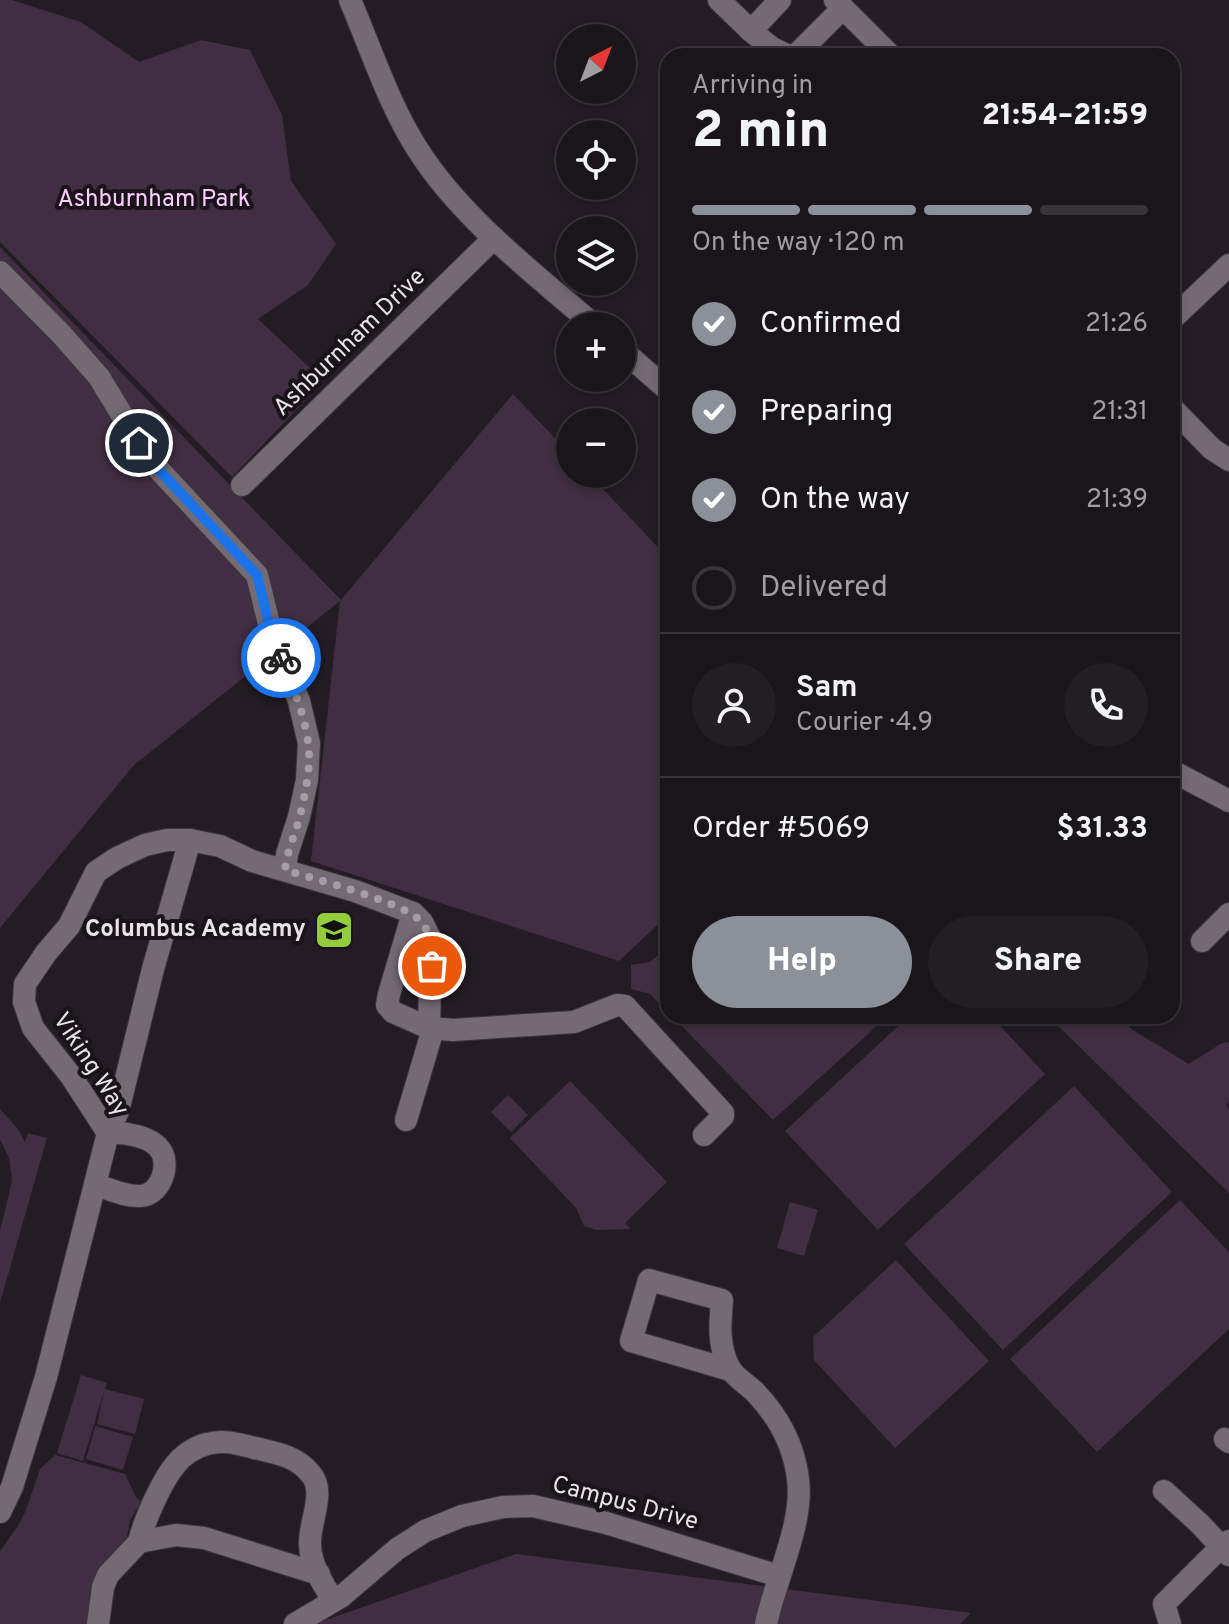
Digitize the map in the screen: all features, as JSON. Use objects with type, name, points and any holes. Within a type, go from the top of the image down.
[{"type":"street","points":[[350,0],[398,114],[418,150],[451,192],[494,238],[579,312]]},
{"type":"street","points":[[719,0],[772,48]]},
{"type":"street","points":[[751,31],[780,0]]},
{"type":"street","points":[[803,48],[839,4],[883,48]]},
{"type":"street","name":"Ashburnham Drive","points":[[242,485],[494,238]]},
{"type":"street","points":[[1180,307],[1229,265]]},
{"type":"street","points":[[0,272],[99,377],[148,458],[257,575],[272,636],[299,701],[309,743],[307,780],[285,870]]},
{"type":"street","points":[[636,362],[660,383]]},
{"type":"street","points":[[1180,416],[1212,449],[1229,460]]},
{"type":"street","points":[[1180,775],[1229,801]]},
{"type":"street","name":"Viking Way","points":[[0,1512],[12,1487],[46,1377],[108,1133],[71,1076],[33,1028],[24,1002],[25,984],[69,926],[96,872],[145,845],[167,840],[190,840],[220,846],[252,861],[355,891],[413,913]]},
{"type":"street","points":[[96,1185],[140,1197],[154,1190],[163,1176],[164,1160],[155,1145],[148,1140],[108,1133],[118,1111],[153,969],[190,840]]},
{"type":"street","points":[[406,1120],[431,1029],[431,940],[422,922],[413,913],[387,1005],[393,1012],[431,1029],[453,1030],[574,1022],[617,1005],[625,1006],[723,1113],[704,1135]]},
{"type":"street","points":[[1202,941],[1229,914]]},
{"type":"street","points":[[730,1370],[721,1347],[719,1330],[722,1300],[649,1280],[631,1341],[730,1370],[772,1411],[786,1434],[798,1478],[798,1506],[766,1624]]},
{"type":"street","points":[[98,1624],[103,1587],[108,1575],[139,1542],[143,1523],[175,1465],[190,1452],[207,1444],[227,1442],[287,1455],[306,1467],[318,1487],[310,1545],[325,1588],[334,1600]]},
{"type":"street","points":[[1164,1491],[1226,1548],[1167,1614]]},
{"type":"street","name":"Campus Drive","points":[[295,1624],[334,1600],[397,1549],[425,1531],[462,1516],[503,1507],[533,1506],[606,1523],[779,1576]]},
{"type":"street","points":[[139,1542],[176,1535],[204,1538],[317,1569]]},
{"type":"green space","name":"Ashburnham Park","points":[[0,0],[12,0],[81,22],[139,62],[201,40],[250,50],[282,115],[291,181],[336,244],[308,285],[258,319],[324,381],[232,477],[0,242]]},
{"type":"green space","points":[[0,247],[341,600],[513,394],[556,439],[556,488],[602,488],[660,549],[660,923],[619,961],[311,861],[340,601],[134,765],[0,928]]},
{"type":"green space","points":[[660,954],[660,1004],[650,994],[631,989],[631,965],[650,962]]},
{"type":"green space","points":[[680,1024],[879,1024],[773,1120]]},
{"type":"green space","points":[[900,1024],[998,1024],[1045,1074],[878,1230],[785,1131]]},
{"type":"green space","points":[[1056,1024],[1128,1024],[1189,1064],[1222,1043],[1229,1042],[1229,1101],[1226,1105],[1229,1110],[1229,1193]]},
{"type":"green space","points":[[570,1081],[667,1182],[625,1223],[631,1229],[596,1230],[584,1226],[576,1208],[510,1138]]},
{"type":"green space","points":[[1074,1086],[1172,1192],[1003,1350],[904,1244]]},
{"type":"green space","points":[[508,1095],[528,1115],[511,1132],[491,1112]]},
{"type":"green space","points":[[0,1109],[25,1142],[28,1133],[47,1138],[0,1303],[0,1231],[12,1181],[9,1158],[0,1139]]},
{"type":"green space","points":[[1180,1200],[1229,1252],[1229,1329],[1097,1452],[1010,1359]]},
{"type":"green space","points":[[790,1202],[818,1210],[804,1256],[777,1248]]},
{"type":"green space","points":[[896,1260],[989,1361],[895,1448],[814,1360],[813,1337]]},
{"type":"green space","points":[[81,1375],[107,1383],[105,1389],[144,1399],[135,1434],[97,1424],[104,1391],[83,1461],[57,1453]]},
{"type":"green space","points":[[95,1426],[133,1437],[123,1470],[86,1459]]},
{"type":"green space","points":[[55,1455],[125,1474],[141,1502],[130,1520],[127,1537],[95,1576],[90,1595],[89,1624],[0,1624],[0,1551],[26,1510],[40,1469]]},
{"type":"green space","points":[[516,1554],[971,1613],[960,1624],[314,1624]]},
{"type":"way so far","points":[[281,658],[299,701],[309,743],[307,780],[285,870],[413,913],[422,922],[431,940],[432,966]]},
{"type":"place","name":"Columbus Academy","points":[[334,930]]},
{"type":"route","points":[[139,443],[148,458],[257,575],[272,636],[281,658]]}]
